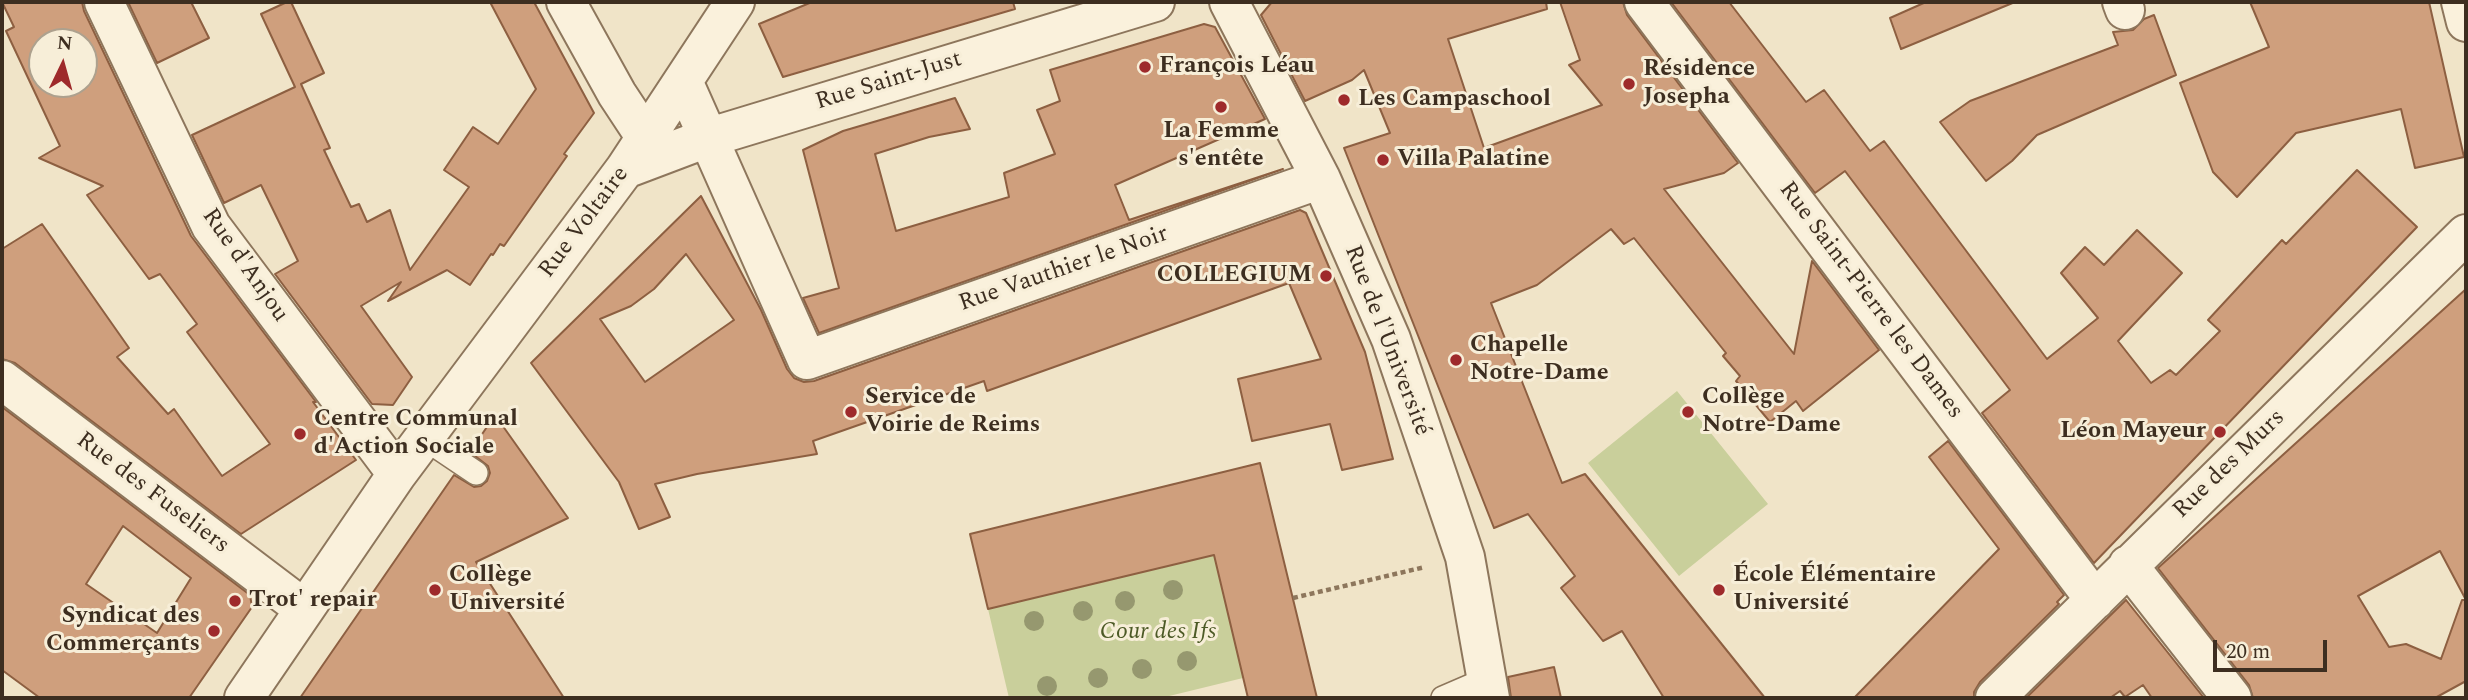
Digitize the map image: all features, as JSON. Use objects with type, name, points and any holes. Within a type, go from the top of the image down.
[{"type":"street","name":"Rue d'Anjou","points":[[104,2],[211,226],[397,474]]},
{"type":"street","points":[[566,2],[617,94],[646,138]]},
{"type":"street","name":"Rue Voltaire","points":[[244,698],[397,474],[625,169],[736,2]]},
{"type":"street","name":"Rue Saint-Just","points":[[625,169],[707,138],[1155,2]]},
{"type":"street","name":"Rue de l'Université","points":[[1229,2],[1321,179],[1391,339],[1465,557],[1488,689]]},
{"type":"street","name":"Rue Saint-Pierre les Dames","points":[[1644,2],[2095,600]]},
{"type":"street","points":[[2461,2],[2466,22]]},
{"type":"street","name":"Rue Vauthier le Noir","points":[[683,81],[811,370],[1321,179]]},
{"type":"street","name":"Rue des Murs","points":[[1995,698],[2466,234]]},
{"type":"street","name":"Rue des Fuseliers","points":[[2,380],[303,608]]},
{"type":"street","points":[[2128,565],[2232,698]]},
{"type":"lane","points":[[424,438],[476,473]]},
{"type":"lane","points":[[1443,698],[1488,689]]},
{"type":"path","points":[[1293,598],[1426,567]]},
{"type":"green space","points":[[1677,391],[1768,504],[1679,576],[1588,463]]},
{"type":"green space","name":"Cour des Ifs","points":[[1214,555],[1243,678],[1161,698],[1009,698],[988,609]]},
{"type":"building","points":[[2,2],[82,2],[92,28],[28,28],[28,78],[6,31],[14,27]]},
{"type":"building","points":[[128,2],[191,2],[209,38],[157,63]]},
{"type":"building","points":[[291,2],[324,73],[301,84],[330,148],[324,150],[351,207],[359,204],[367,222],[390,210],[410,270],[469,187],[444,170],[473,127],[498,144],[536,89],[490,2],[534,2],[594,113],[504,246],[500,244],[493,255],[491,254],[470,285],[447,270],[388,301],[401,282],[361,306],[412,377],[393,405],[372,404],[275,274],[298,261],[261,185],[224,203],[192,135],[295,87],[261,14]]},
{"type":"building","points":[[812,2],[1013,2],[1015,9],[783,77],[759,24]]},
{"type":"building","points":[[1272,2],[1546,2],[1547,9],[1448,39],[1484,148],[1602,105],[1569,65],[1580,60],[1560,2],[1623,2],[1627,15],[1738,163],[1724,173],[1664,189],[1794,354],[1812,261],[1879,350],[1803,411],[1796,401],[1770,422],[1736,381],[1740,376],[1723,356],[1726,353],[1634,238],[1624,244],[1611,229],[1537,285],[1491,303],[1562,483],[1585,474],[1765,698],[1664,698],[1622,631],[1603,641],[1561,588],[1575,576],[1528,514],[1494,528],[1344,148],[1390,133],[1364,70],[1352,80],[1305,101],[1261,15]]},
{"type":"building","points":[[1671,2],[1729,2],[1806,102],[1824,90],[1870,151],[1884,141],[2047,359],[2098,318],[2061,273],[2085,247],[2104,265],[2137,230],[2182,273],[2118,341],[2151,383],[2170,370],[2176,375],[2220,331],[2208,320],[2282,240],[2286,244],[2357,170],[2417,227],[2094,563],[1982,413],[2010,390],[1891,232],[1845,171],[1815,193]]},
{"type":"building","points":[[1926,2],[2015,2],[1901,49],[1890,18]]},
{"type":"building","points":[[2250,2],[2429,2],[2464,157],[2415,168],[2401,109],[2296,133],[2237,197],[2213,172],[2180,83],[2269,47]]},
{"type":"building","points":[[2154,15],[2176,75],[2037,135],[2012,161],[1986,181],[1940,122],[1970,101],[2118,45],[2113,32],[2133,30],[2144,19]]},
{"type":"building","points":[[1204,24],[1215,27],[1265,119],[1115,185],[1129,220],[1283,169],[819,333],[803,298],[839,288],[803,150],[843,131],[955,98],[970,129],[929,137],[875,154],[896,231],[1009,197],[1004,173],[1055,154],[1037,110],[1060,101],[1050,70]]},
{"type":"building","points":[[98,40],[191,236],[316,402],[313,402],[356,460],[241,534],[15,363],[2,359],[2,249],[42,224],[129,348],[117,357],[168,414],[174,409],[222,476],[270,444],[187,332],[197,324],[160,274],[149,279],[87,195],[103,186],[39,158],[60,146],[37,98],[98,98]]},
{"type":"building","points":[[701,196],[761,310],[787,369],[794,378],[804,382],[814,381],[1300,210],[1306,213],[1365,352],[1393,459],[1342,470],[1330,424],[1252,441],[1238,379],[1321,359],[1289,283],[987,391],[984,381],[813,441],[817,454],[697,474],[655,484],[670,517],[639,529],[619,482],[531,363]],"holes":[[[686,254],[734,320],[645,382],[600,319],[631,306],[654,289]]]},
{"type":"building","points":[[2466,289],[2466,600],[2466,681],[2435,698],[2253,698],[2249,685],[2158,568]],"holes":[[[2440,551],[2466,600],[2462,600],[2441,659],[2406,644],[2389,647],[2358,596]]]},
{"type":"building","points":[[2,407],[250,595],[252,607],[189,698],[40,698],[2,670]],"holes":[[[123,526],[191,578],[157,633],[86,584]]]},
{"type":"building","name":"Collège Université","points":[[495,415],[568,518],[476,562],[564,698],[300,698],[454,475],[474,487],[487,481],[490,473],[488,466],[470,452]]},
{"type":"building","points":[[1948,441],[2064,595],[2057,602],[2059,604],[1980,682],[1974,692],[1974,698],[1854,698],[1999,549],[1929,457]]},
{"type":"building","points":[[1260,463],[1317,698],[1248,698],[1214,555],[988,609],[970,534]]},
{"type":"building","points":[[2126,600],[2204,698],[2152,698],[2143,685],[2125,697],[2120,691],[2110,698],[2026,698]]},
{"type":"building","points":[[1554,667],[1561,698],[1511,698],[1508,677]]},
{"type":"place","name":"François Léau","points":[[1145,67]]},
{"type":"place","name":"Résidence Josepha","points":[[1629,84]]},
{"type":"place","name":"Les Campaschool","points":[[1344,100]]},
{"type":"place","name":"La Femme s'entête","points":[[1221,107]]},
{"type":"place","name":"Villa Palatine","points":[[1383,160]]},
{"type":"place","name":"COLLEGIUM","points":[[1326,276]]},
{"type":"place","name":"Chapelle Notre-Dame","points":[[1456,360]]},
{"type":"place","name":"Service de Voirie de Reims","points":[[851,412]]},
{"type":"place","name":"Collège Notre-Dame","points":[[1688,412]]},
{"type":"place","name":"Léon Mayeur","points":[[2220,432]]},
{"type":"place","name":"Centre Communal d'Action Sociale","points":[[300,434]]},
{"type":"place","name":"Collège Université","points":[[435,590]]},
{"type":"place","name":"École Élémentaire Université","points":[[1719,590]]},
{"type":"place","name":"Trot' repair","points":[[235,601]]},
{"type":"place","name":"Syndicat des Commerçants","points":[[214,631]]}]
